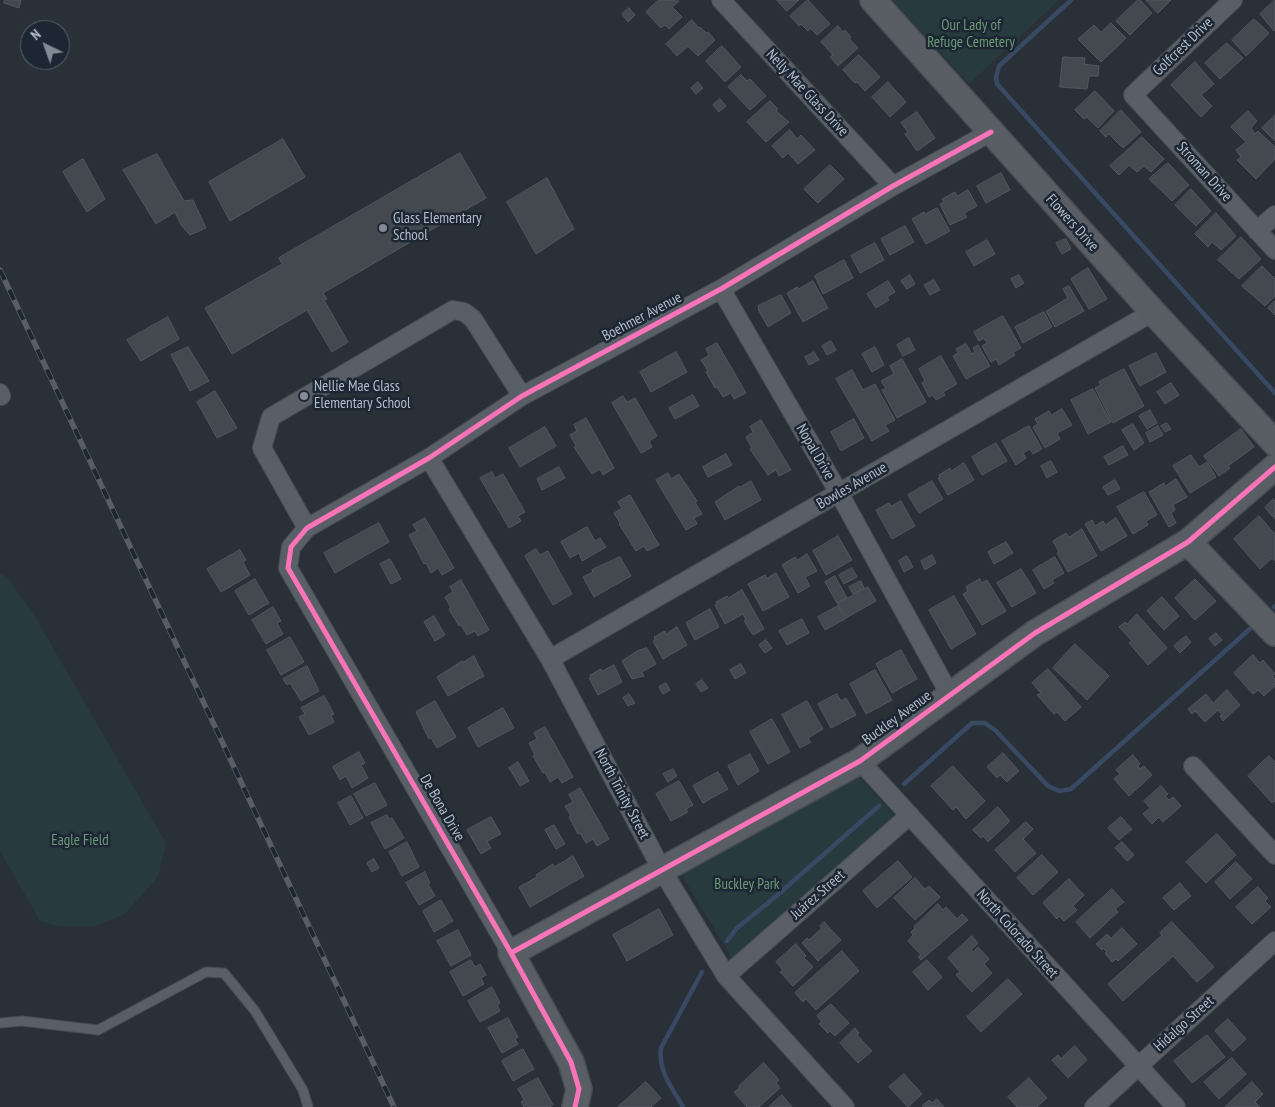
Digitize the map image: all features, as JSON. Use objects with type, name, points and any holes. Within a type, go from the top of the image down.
[{"type":"street","name":"Nelly Mae Glass Drive","points":[[721,0],[893,186]]},
{"type":"street","name":"Flowers Drive","points":[[873,0],[1153,312],[1275,442]]},
{"type":"street","name":"Golfcrest Drive","points":[[1133,95],[1233,0]]},
{"type":"street","name":"Stroman Drive","points":[[1133,95],[1275,250]]},
{"type":"street","name":"Boehmer Avenue","points":[[307,528],[429,458],[522,396],[721,289],[893,186],[991,132]]},
{"type":"street","points":[[1257,231],[1275,215]]},
{"type":"street","name":"Nopal Drive","points":[[721,289],[839,493],[950,695]]},
{"type":"street","points":[[307,528],[262,448],[271,417],[453,310],[464,312],[473,319],[522,396]]},
{"type":"street","name":"Bowles Avenue","points":[[550,659],[1153,312]]},
{"type":"street","name":"North Trinity Street","points":[[429,458],[550,659],[662,870],[726,976],[845,1107]]},
{"type":"street","name":"Buckley Avenue","points":[[511,953],[860,761],[1035,633],[1188,542],[1275,467]]},
{"type":"street","name":"De Bona Drive","points":[[307,528],[291,547],[288,568],[511,953],[571,1062],[579,1089],[575,1107]]},
{"type":"street","points":[[1188,542],[1275,633]]},
{"type":"street","name":"North Colorado Street","points":[[860,761],[1176,1107]]},
{"type":"street","points":[[1193,766],[1275,855]]},
{"type":"street","name":"Juárez Street","points":[[726,976],[910,815]]},
{"type":"street","name":"Hidalgo Street","points":[[1094,1107],[1275,942]]},
{"type":"lane","points":[[0,1023],[22,1022],[98,1030],[206,972],[224,973],[256,1010],[302,1090],[308,1107]]},
{"type":"green space","name":"Our Lady of Refuge Cemetery","points":[[892,0],[1059,0],[969,84]]},
{"type":"green space","name":"Eagle Field","points":[[0,574],[7,577],[33,613],[166,843],[158,877],[125,914],[93,927],[56,926],[40,921],[0,851]]},
{"type":"green space","name":"Buckley Park","points":[[852,769],[894,815],[892,822],[736,958],[732,958],[678,869]]},
{"type":"building","points":[[5,0],[21,0],[19,8],[4,3]]},
{"type":"building","points":[[659,0],[679,1],[672,7],[682,17],[669,29],[665,25],[661,28],[646,12]]},
{"type":"building","points":[[777,0],[799,0],[787,11]]},
{"type":"building","points":[[808,0],[830,24],[817,35],[810,28],[808,31],[801,24],[799,26],[790,16]]},
{"type":"building","points":[[1138,0],[1152,13],[1130,35],[1116,21]]},
{"type":"building","points":[[1146,0],[1171,0],[1158,13]]},
{"type":"building","points":[[1275,0],[1275,30],[1274,31],[1260,14]]},
{"type":"building","points":[[629,8],[635,15],[628,22],[622,14]]},
{"type":"building","points":[[1254,19],[1269,33],[1246,56],[1232,40]]},
{"type":"building","points":[[692,20],[715,40],[698,56],[688,46],[677,56],[666,44]]},
{"type":"building","points":[[1111,23],[1126,38],[1101,62],[1078,39],[1094,25],[1101,32]]},
{"type":"building","points":[[838,26],[843,32],[845,30],[858,48],[838,66],[830,57],[833,55],[821,42]]},
{"type":"building","points":[[1227,43],[1243,58],[1220,79],[1205,63]]},
{"type":"building","points":[[722,46],[741,67],[725,82],[706,61]]},
{"type":"building","points":[[859,55],[880,77],[865,91],[843,70]]},
{"type":"building","points":[[1063,57],[1085,58],[1084,64],[1099,66],[1098,76],[1089,76],[1087,89],[1060,87]]},
{"type":"building","points":[[1195,62],[1214,84],[1201,95],[1212,106],[1201,117],[1171,85]]},
{"type":"building","points":[[741,75],[747,81],[750,79],[766,96],[750,110],[728,87]]},
{"type":"building","points":[[698,82],[703,88],[696,94],[691,88]]},
{"type":"building","points":[[888,82],[906,102],[890,117],[872,97]]},
{"type":"building","points":[[1095,91],[1114,111],[1098,128],[1087,117],[1084,119],[1075,110]]},
{"type":"building","points":[[720,99],[726,106],[719,112],[713,105]]},
{"type":"building","points":[[770,101],[778,109],[776,111],[789,122],[766,142],[747,122]]},
{"type":"building","points":[[1121,110],[1141,132],[1123,148],[1109,134],[1106,137],[1100,131]]},
{"type":"building","points":[[1248,111],[1257,121],[1251,128],[1255,134],[1258,131],[1275,147],[1275,159],[1256,179],[1237,160],[1241,157],[1236,150],[1246,142],[1231,127]]},
{"type":"building","points":[[917,112],[935,138],[917,151],[905,134],[908,132],[901,123]]},
{"type":"building","points":[[1275,115],[1275,141],[1262,128]]},
{"type":"building","points":[[790,130],[797,139],[801,135],[815,150],[798,164],[788,153],[783,158],[772,146]]},
{"type":"building","points":[[1142,137],[1164,159],[1151,172],[1144,166],[1137,172],[1129,165],[1119,175],[1110,166]]},
{"type":"building","points":[[283,139],[305,177],[230,221],[209,182]]},
{"type":"building","name":"Glass Elementary School","points":[[460,153],[486,198],[323,293],[327,299],[324,300],[348,342],[332,352],[307,310],[232,354],[205,308],[282,264],[279,258]]},
{"type":"building","points":[[157,154],[184,201],[193,200],[206,228],[190,235],[181,225],[175,212],[156,224],[123,170]]},
{"type":"building","points":[[83,159],[105,199],[87,212],[63,172]]},
{"type":"building","points":[[1168,163],[1189,185],[1172,201],[1149,179]]},
{"type":"building","points":[[830,165],[844,179],[818,203],[804,189]]},
{"type":"building","points":[[1001,173],[1010,190],[986,203],[977,186]]},
{"type":"building","points":[[547,178],[574,229],[536,254],[507,202]]},
{"type":"building","points":[[1191,189],[1211,211],[1196,226],[1175,205]]},
{"type":"building","points":[[968,190],[977,206],[964,213],[967,217],[950,225],[940,204],[944,202],[942,199],[955,192],[957,196]]},
{"type":"building","points":[[937,208],[950,231],[926,244],[912,219],[924,212],[925,214]]},
{"type":"building","points":[[1216,213],[1236,236],[1221,250],[1212,242],[1208,247],[1195,234]]},
{"type":"building","points":[[905,226],[914,242],[890,255],[881,239]]},
{"type":"building","points":[[1241,237],[1261,259],[1239,279],[1218,260]]},
{"type":"building","points":[[1066,239],[1071,249],[1062,254],[1056,243]]},
{"type":"building","points":[[987,240],[995,254],[974,266],[966,252]]},
{"type":"building","points":[[875,243],[884,260],[860,273],[851,256]]},
{"type":"building","points":[[844,260],[853,278],[823,294],[815,276]]},
{"type":"building","points":[[1262,266],[1275,279],[1275,296],[1265,306],[1242,286]]},
{"type":"building","points":[[1088,268],[1107,299],[1089,309],[1071,279]]},
{"type":"building","points":[[910,275],[915,284],[907,289],[901,281]]},
{"type":"building","points":[[1019,275],[1024,283],[1016,288],[1011,279]]},
{"type":"building","points":[[934,280],[940,290],[930,295],[924,285]]},
{"type":"building","points":[[813,281],[828,308],[803,322],[787,293]]},
{"type":"building","points":[[888,281],[895,292],[887,297],[889,300],[876,308],[867,294]]},
{"type":"building","points":[[1069,286],[1084,311],[1055,327],[1046,311],[1068,298],[1063,289]]},
{"type":"building","points":[[781,295],[791,313],[768,327],[758,306]]},
{"type":"building","points":[[1275,301],[1275,315],[1268,308]]},
{"type":"building","points":[[1044,312],[1052,327],[1023,343],[1015,327]]},
{"type":"building","points":[[1003,316],[1021,348],[1013,352],[1015,355],[999,365],[996,359],[991,362],[982,346],[987,343],[984,338],[979,341],[974,332]]},
{"type":"building","points":[[168,317],[179,339],[141,361],[127,340]]},
{"type":"building","points":[[909,338],[915,350],[903,356],[897,345]]},
{"type":"building","points":[[831,341],[836,350],[827,355],[822,346]]},
{"type":"building","points":[[717,343],[746,393],[734,399],[731,393],[723,397],[717,387],[715,388],[701,360],[709,355],[706,349]]},
{"type":"building","points":[[966,344],[972,354],[975,352],[973,348],[978,345],[990,366],[966,379],[953,356],[958,353],[956,349]]},
{"type":"building","points":[[188,347],[209,381],[190,391],[171,355]]},
{"type":"building","points":[[875,347],[884,365],[872,372],[862,354]]},
{"type":"building","points":[[676,352],[687,372],[651,392],[640,372]]},
{"type":"building","points":[[814,352],[819,360],[809,365],[805,357]]},
{"type":"building","points":[[1156,353],[1166,372],[1140,386],[1129,366]]},
{"type":"building","points":[[941,356],[957,384],[943,392],[945,395],[936,400],[933,395],[929,397],[922,383],[925,381],[919,369]]},
{"type":"building","points":[[902,359],[926,402],[897,418],[882,390],[886,388],[881,381],[894,374],[890,366]]},
{"type":"building","points":[[1124,369],[1144,406],[1113,423],[1095,388],[1101,385],[1099,382]]},
{"type":"building","points":[[852,370],[863,390],[875,384],[895,420],[885,425],[889,431],[872,441],[836,379]]},
{"type":"building","points":[[1171,383],[1179,395],[1165,404],[1157,392]]},
{"type":"building","points":[[1093,389],[1111,422],[1088,434],[1071,400]]},
{"type":"building","points":[[215,391],[237,428],[217,438],[197,402]]},
{"type":"building","points":[[693,395],[699,406],[675,419],[669,408]]},
{"type":"building","points":[[623,396],[627,402],[635,398],[657,436],[649,441],[652,447],[641,453],[612,403]]},
{"type":"building","points":[[1062,409],[1072,425],[1057,433],[1060,439],[1045,448],[1033,427],[1038,424],[1035,419],[1049,411],[1051,415]]},
{"type":"building","points":[[1150,410],[1157,423],[1147,429],[1139,416]]},
{"type":"building","points":[[586,418],[614,468],[603,475],[600,469],[592,474],[574,447],[576,446],[570,435],[577,431],[574,425]]},
{"type":"building","points":[[854,419],[864,438],[841,451],[831,432]]},
{"type":"building","points":[[761,420],[791,470],[779,476],[776,470],[768,475],[750,449],[752,448],[746,437],[753,432],[750,427]]},
{"type":"building","points":[[1167,423],[1171,429],[1165,432],[1161,426]]},
{"type":"building","points":[[1133,424],[1144,443],[1134,450],[1122,430]]},
{"type":"building","points":[[1029,426],[1042,449],[1033,454],[1030,449],[1023,453],[1026,458],[1016,465],[1002,441]]},
{"type":"building","points":[[1158,426],[1163,435],[1150,442],[1146,433]]},
{"type":"building","points":[[545,427],[556,446],[520,467],[509,448]]},
{"type":"building","points":[[1241,429],[1254,447],[1228,466],[1230,468],[1219,476],[1204,456]]},
{"type":"building","points":[[996,443],[1007,461],[982,475],[972,457]]},
{"type":"building","points":[[1123,446],[1128,455],[1109,465],[1104,457]]},
{"type":"building","points":[[726,454],[732,465],[708,477],[703,467]]},
{"type":"building","points":[[1191,455],[1199,467],[1207,462],[1216,477],[1190,493],[1173,466]]},
{"type":"building","points":[[1051,461],[1057,472],[1047,478],[1041,466]]},
{"type":"building","points":[[964,463],[974,480],[948,495],[938,478],[940,477],[939,475],[950,468],[951,471]]},
{"type":"building","points":[[559,467],[565,478],[542,490],[537,479]]},
{"type":"building","points":[[492,472],[495,478],[503,474],[525,512],[518,516],[521,521],[509,528],[480,478]]},
{"type":"building","points":[[668,473],[671,479],[679,474],[697,501],[695,502],[702,514],[694,518],[697,524],[686,530],[656,480]]},
{"type":"building","points":[[1176,479],[1187,497],[1173,505],[1175,510],[1171,513],[1176,523],[1169,527],[1149,492],[1164,483],[1165,486]]},
{"type":"building","points":[[1115,480],[1120,489],[1108,495],[1103,487]]},
{"type":"building","points":[[751,481],[761,500],[725,520],[715,502],[739,486]]},
{"type":"building","points":[[932,481],[943,499],[919,513],[908,495]]},
{"type":"building","points":[[1144,492],[1157,515],[1146,521],[1148,525],[1133,534],[1117,507]]},
{"type":"building","points":[[630,495],[659,545],[647,551],[644,546],[636,551],[614,513],[622,508],[618,502]]},
{"type":"building","points":[[1273,499],[1275,501],[1275,519],[1265,508]]},
{"type":"building","points":[[901,501],[915,526],[892,539],[876,510],[889,503],[891,506]]},
{"type":"building","points":[[1259,516],[1275,534],[1275,561],[1272,558],[1260,569],[1234,539]]},
{"type":"building","points":[[425,518],[454,568],[442,575],[438,568],[431,573],[426,563],[424,564],[409,535],[417,531],[413,525]]},
{"type":"building","points":[[1116,518],[1127,536],[1101,551],[1085,524],[1092,520],[1095,526],[1103,521],[1105,525]]},
{"type":"building","points":[[379,523],[389,542],[335,573],[324,553]]},
{"type":"building","points":[[587,527],[595,541],[600,538],[606,547],[582,561],[579,553],[570,558],[561,542]]},
{"type":"building","points":[[1082,529],[1097,556],[1068,572],[1057,553],[1059,552],[1053,541],[1066,533],[1069,537]]},
{"type":"building","points":[[838,536],[852,560],[826,575],[813,551]]},
{"type":"building","points":[[1006,542],[1013,553],[994,564],[988,552]]},
{"type":"building","points":[[536,549],[540,555],[548,551],[572,594],[553,605],[525,556]]},
{"type":"building","points":[[240,550],[246,560],[243,562],[250,575],[221,592],[207,569]]},
{"type":"building","points":[[807,554],[817,571],[805,577],[810,586],[798,593],[782,565],[795,557],[797,560]]},
{"type":"building","points":[[932,555],[936,563],[925,570],[921,561]]},
{"type":"building","points":[[907,556],[913,567],[904,572],[899,561]]},
{"type":"building","points":[[620,557],[631,576],[594,597],[583,577],[593,572],[592,570]]},
{"type":"building","points":[[1055,557],[1064,573],[1052,580],[1054,583],[1044,589],[1033,570]]},
{"type":"building","points":[[390,559],[401,579],[391,584],[380,564]]},
{"type":"building","points":[[852,568],[857,577],[844,584],[839,575]]},
{"type":"building","points":[[1021,569],[1036,593],[1012,607],[997,583]]},
{"type":"building","points":[[776,573],[789,597],[763,611],[748,584],[765,575],[767,578]]},
{"type":"building","points":[[835,576],[847,598],[837,603],[825,582]]},
{"type":"building","points":[[255,579],[269,603],[249,615],[235,591]]},
{"type":"building","points":[[980,579],[982,583],[987,580],[1006,611],[982,625],[963,594],[968,591],[966,587]]},
{"type":"building","points":[[1195,579],[1216,601],[1195,620],[1175,598]]},
{"type":"building","points":[[461,580],[489,630],[478,636],[475,631],[467,635],[461,625],[459,626],[449,609],[451,608],[445,597],[453,592],[450,587]]},
{"type":"building","points":[[861,581],[864,588],[853,594],[849,587]]},
{"type":"building","points":[[868,587],[876,601],[846,618],[838,604]]},
{"type":"building","points":[[742,590],[764,629],[753,635],[744,621],[746,620],[743,614],[725,624],[715,605],[717,604],[716,602]]},
{"type":"building","points":[[954,596],[976,634],[951,649],[929,610]]},
{"type":"building","points":[[1162,597],[1179,616],[1164,630],[1147,611]]},
{"type":"building","points":[[838,606],[845,619],[825,630],[818,617]]},
{"type":"building","points":[[273,607],[281,621],[277,623],[283,634],[266,644],[252,620]]},
{"type":"building","points":[[710,609],[719,627],[695,640],[686,623]]},
{"type":"building","points":[[1137,614],[1167,648],[1148,665],[1129,643],[1132,641],[1119,627],[1125,622],[1127,624]]},
{"type":"building","points":[[434,616],[445,635],[435,641],[424,622]]},
{"type":"building","points":[[802,619],[809,633],[787,645],[779,631]]},
{"type":"building","points":[[677,627],[687,645],[663,659],[653,641],[654,637],[665,631],[666,634]]},
{"type":"building","points":[[1216,633],[1222,640],[1215,646],[1209,639]]},
{"type":"building","points":[[1186,636],[1191,642],[1180,653],[1174,646]]},
{"type":"building","points":[[290,637],[304,662],[281,675],[267,650]]},
{"type":"building","points":[[766,640],[772,648],[765,653],[759,645]]},
{"type":"building","points":[[1075,644],[1109,676],[1087,700],[1053,668]]},
{"type":"building","points":[[647,648],[656,664],[642,672],[644,676],[632,679],[622,661],[637,651]]},
{"type":"building","points":[[901,650],[917,679],[892,693],[876,664]]},
{"type":"building","points":[[1253,655],[1260,663],[1263,660],[1275,674],[1272,676],[1275,679],[1275,686],[1264,696],[1258,690],[1253,694],[1234,673]]},
{"type":"building","points":[[474,656],[484,676],[448,696],[437,677],[462,661]]},
{"type":"building","points":[[741,664],[746,673],[735,679],[730,670]]},
{"type":"building","points":[[614,665],[622,682],[598,695],[589,678],[591,677],[590,675]]},
{"type":"building","points":[[307,666],[319,691],[301,701],[290,683],[287,685],[283,679]]},
{"type":"building","points":[[1048,669],[1081,707],[1065,721],[1057,712],[1054,714],[1037,695],[1041,693],[1032,683]]},
{"type":"building","points":[[875,670],[892,700],[866,714],[850,684]]},
{"type":"building","points":[[702,680],[708,688],[701,692],[696,684]]},
{"type":"building","points":[[666,683],[670,690],[663,694],[659,687]]},
{"type":"building","points":[[1227,690],[1240,705],[1223,721],[1220,716],[1222,715],[1218,710],[1205,722],[1195,711],[1192,714],[1188,709],[1206,694],[1213,703]]},
{"type":"building","points":[[629,694],[635,703],[628,706],[623,698]]},
{"type":"building","points":[[837,694],[841,701],[846,698],[856,715],[831,728],[818,704]]},
{"type":"building","points":[[324,696],[334,714],[331,715],[334,722],[309,735],[299,717],[305,714],[301,708]]},
{"type":"building","points":[[435,701],[456,737],[437,748],[431,738],[429,739],[416,712]]},
{"type":"building","points":[[807,701],[823,729],[808,738],[811,742],[800,748],[782,715]]},
{"type":"building","points":[[503,708],[514,728],[478,747],[468,728]]},
{"type":"building","points":[[772,719],[790,752],[768,764],[750,732]]},
{"type":"building","points":[[545,727],[573,777],[562,783],[558,777],[550,782],[533,756],[535,755],[529,743],[537,739],[534,733]]},
{"type":"building","points":[[359,752],[365,763],[361,765],[368,778],[352,788],[346,776],[340,780],[333,767]]},
{"type":"building","points":[[1003,753],[1019,771],[1007,782],[1000,775],[997,778],[987,767]]},
{"type":"building","points":[[750,754],[759,771],[738,785],[728,766]]},
{"type":"building","points":[[1133,755],[1140,764],[1138,766],[1140,769],[1144,766],[1152,775],[1129,796],[1114,779],[1120,774],[1116,770]]},
{"type":"building","points":[[1269,756],[1275,762],[1275,801],[1272,803],[1248,776]]},
{"type":"building","points":[[518,762],[529,781],[520,786],[509,768]]},
{"type":"building","points":[[953,766],[985,801],[966,819],[956,807],[953,810],[931,786]]},
{"type":"building","points":[[673,769],[677,776],[668,782],[663,774]]},
{"type":"building","points":[[718,772],[728,789],[703,803],[693,786]]},
{"type":"building","points":[[679,781],[693,805],[686,809],[688,812],[671,821],[656,794]]},
{"type":"building","points":[[375,783],[387,805],[366,816],[354,794]]},
{"type":"building","points":[[1161,786],[1168,794],[1165,796],[1169,800],[1173,797],[1181,806],[1163,822],[1159,817],[1152,824],[1143,814],[1150,808],[1144,801]]},
{"type":"building","points":[[580,788],[609,839],[597,846],[593,839],[586,843],[580,833],[578,834],[565,806],[573,802],[569,795]]},
{"type":"building","points":[[351,796],[363,818],[350,825],[338,803]]},
{"type":"building","points":[[998,807],[1010,821],[988,842],[983,836],[981,838],[973,830]]},
{"type":"building","points":[[387,815],[389,819],[392,818],[404,838],[385,849],[371,823]]},
{"type":"building","points":[[491,817],[501,834],[487,841],[491,848],[481,854],[467,830]]},
{"type":"building","points":[[1121,817],[1132,829],[1119,840],[1108,828]]},
{"type":"building","points":[[1026,822],[1033,829],[1023,839],[1036,853],[1015,872],[995,850]]},
{"type":"building","points":[[554,825],[565,844],[556,849],[545,830]]},
{"type":"building","points":[[1217,834],[1236,855],[1206,883],[1186,862]]},
{"type":"building","points":[[407,842],[419,867],[402,876],[389,852]]},
{"type":"building","points":[[1122,842],[1134,855],[1127,861],[1115,848]]},
{"type":"building","points":[[1042,855],[1058,872],[1033,895],[1017,878]]},
{"type":"building","points":[[573,856],[584,876],[530,907],[519,887],[537,877],[536,875],[553,864],[554,867]]},
{"type":"building","points":[[374,859],[379,868],[372,872],[367,863]]},
{"type":"building","points":[[898,861],[912,877],[877,908],[863,891]]},
{"type":"building","points":[[1236,862],[1252,879],[1230,899],[1215,882]]},
{"type":"building","points":[[425,872],[430,883],[428,884],[435,896],[419,905],[406,883]]},
{"type":"building","points":[[915,878],[925,889],[929,886],[940,897],[915,920],[894,898]]},
{"type":"building","points":[[1069,879],[1084,895],[1073,906],[1077,910],[1064,921],[1059,916],[1057,919],[1043,903]]},
{"type":"building","points":[[1180,883],[1191,896],[1174,910],[1163,898]]},
{"type":"building","points":[[1258,887],[1268,898],[1265,901],[1271,907],[1252,924],[1236,907]]},
{"type":"building","points":[[1112,889],[1124,902],[1115,909],[1118,912],[1090,938],[1076,922]]},
{"type":"building","points":[[441,900],[453,921],[434,932],[423,911]]},
{"type":"building","points":[[938,904],[943,910],[946,907],[957,919],[962,914],[968,920],[921,960],[918,957],[921,955],[908,941],[913,935],[911,932],[914,927]]},
{"type":"building","points":[[659,909],[673,935],[627,961],[613,935]]},
{"type":"building","points":[[824,922],[841,940],[818,961],[802,943],[807,938],[809,940],[822,928],[820,926]]},
{"type":"building","points":[[1172,922],[1214,967],[1197,982],[1173,956],[1123,1001],[1108,984],[1162,935],[1160,933]]},
{"type":"building","points":[[1122,928],[1137,944],[1118,961],[1116,959],[1112,962],[1105,953],[1107,952],[1096,944],[1107,934],[1111,938]]},
{"type":"building","points":[[458,930],[471,955],[451,966],[437,941]]},
{"type":"building","points":[[972,936],[978,943],[971,950],[973,952],[978,947],[989,959],[984,964],[992,973],[972,992],[956,975],[960,972],[948,958]]},
{"type":"building","points":[[796,944],[806,956],[804,958],[813,967],[793,986],[780,972],[783,970],[776,962]]},
{"type":"building","points":[[842,951],[859,971],[816,1010],[806,999],[803,1002],[795,993]]},
{"type":"building","points":[[471,960],[475,967],[480,964],[486,975],[481,978],[484,984],[463,996],[450,972]]},
{"type":"building","points":[[927,960],[942,977],[928,990],[913,972]]},
{"type":"building","points":[[1008,979],[1022,994],[981,1032],[967,1017]]},
{"type":"building","points":[[492,987],[500,1003],[497,1005],[500,1011],[480,1022],[468,1001]]},
{"type":"building","points":[[831,1004],[849,1023],[835,1036],[830,1031],[828,1033],[819,1024],[822,1022],[817,1016]]},
{"type":"building","points":[[508,1018],[518,1037],[515,1039],[518,1044],[502,1053],[488,1028]]},
{"type":"building","points":[[1228,1019],[1246,1039],[1233,1051],[1215,1031]]},
{"type":"building","points":[[855,1028],[859,1033],[857,1035],[872,1051],[858,1063],[840,1043]]},
{"type":"building","points":[[1207,1035],[1225,1057],[1192,1083],[1174,1061]]},
{"type":"building","points":[[1075,1046],[1087,1060],[1068,1078],[1052,1060],[1058,1055],[1061,1058]]},
{"type":"building","points":[[523,1049],[534,1069],[513,1081],[502,1061]]},
{"type":"building","points":[[1232,1058],[1246,1074],[1219,1099],[1204,1082]]},
{"type":"building","points":[[764,1063],[779,1080],[776,1083],[780,1088],[759,1107],[747,1107],[734,1092]]},
{"type":"building","points":[[904,1074],[922,1094],[908,1107],[889,1087]]},
{"type":"building","points":[[538,1078],[553,1105],[550,1107],[528,1107],[527,1105],[524,1107],[521,1102],[524,1100],[518,1089]]},
{"type":"building","points":[[1029,1078],[1047,1098],[1037,1107],[1017,1107],[1008,1097]]},
{"type":"building","points":[[646,1082],[661,1098],[651,1107],[618,1107]]},
{"type":"building","points":[[1252,1082],[1263,1094],[1255,1102],[1260,1107],[1225,1107]]},
{"type":"building","points":[[782,1095],[792,1107],[769,1107]]},
{"type":"building","points":[[937,1099],[944,1107],[922,1106],[929,1100],[932,1103]]},
{"type":"waterway","points":[[1071,0],[999,66],[996,78],[997,84],[1275,393]]},
{"type":"waterway","points":[[904,784],[972,723],[985,723],[996,731],[1048,786],[1059,791],[1071,789],[1252,627]]},
{"type":"waterway","points":[[727,941],[737,928],[879,806]]},
{"type":"waterway","points":[[683,1107],[664,1072],[661,1048],[702,972]]},
{"type":"railway","points":[[0,270],[394,1107]]},
{"type":"cycle path","points":[[575,1107],[579,1089],[571,1062],[511,953],[288,568],[291,547],[307,528],[429,458],[522,396],[721,289],[893,186],[991,132]]},
{"type":"cycle path","points":[[511,953],[860,761],[1035,633],[1188,542],[1275,467]]},
{"type":"place","name":"Glass Elementary School","points":[[383,228]]},
{"type":"place","name":"Nellie Mae Glass Elementary School","points":[[304,396]]}]
